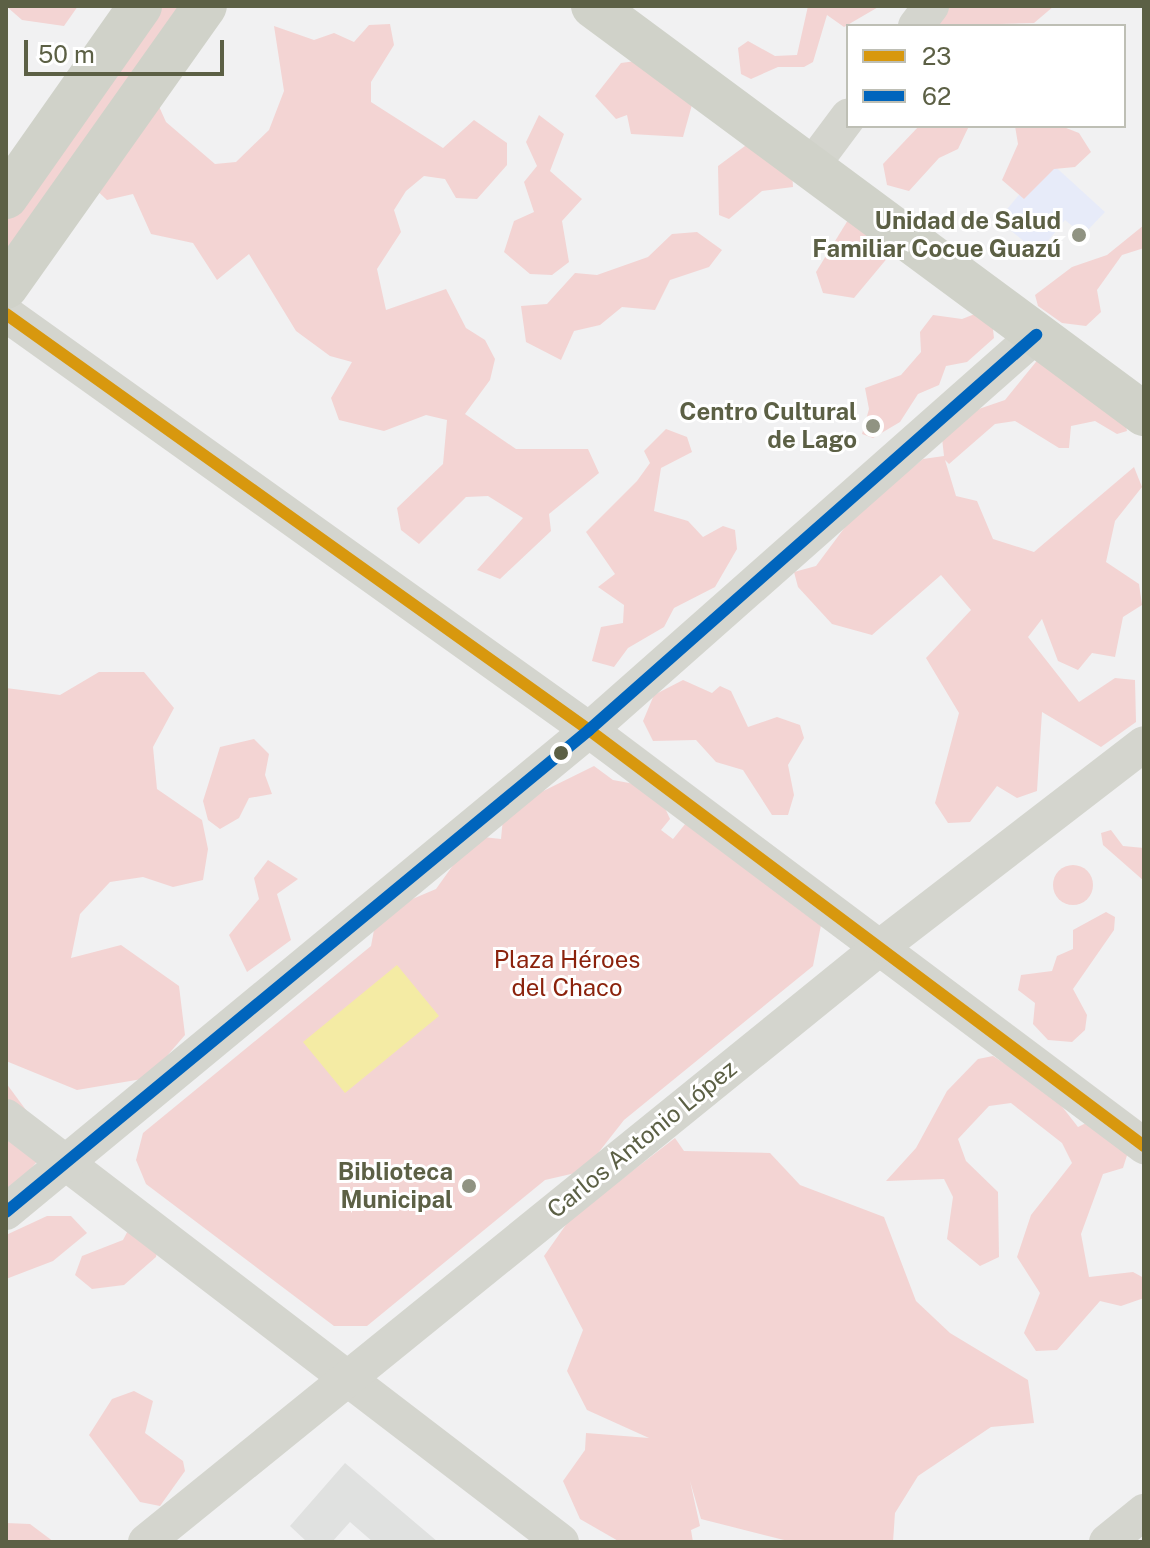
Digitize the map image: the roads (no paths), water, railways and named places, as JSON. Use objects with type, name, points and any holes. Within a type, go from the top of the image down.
[{"type":"main road","points":[[6,197],[140,6]]},
{"type":"main road","points":[[6,287],[205,6]]},
{"type":"main road","points":[[593,6],[1144,414]]},
{"type":"street","points":[[918,24],[931,6]]},
{"type":"street","points":[[810,168],[846,120]]},
{"type":"street","points":[[6,314],[589,730],[883,945],[1144,1146]]},
{"type":"street","points":[[6,1212],[589,730],[1036,335]]},
{"type":"street","name":"Carlos Antonio López","points":[[146,1542],[883,945],[1144,744]]},
{"type":"street","points":[[6,1117],[561,1542]]},
{"type":"street","points":[[1107,1542],[1144,1512]]},
{"type":"place","name":"Unidad de Salud Familiar Cocue Guazú","points":[[1079,235]]},
{"type":"place","name":"Centro Cultural de Lago","points":[[873,426]]},
{"type":"place","name":"Biblioteca Municipal","points":[[469,1186]]},
{"type":"park label","name":"Plaza Héroes del Chaco","points":[[567,974]]}]
